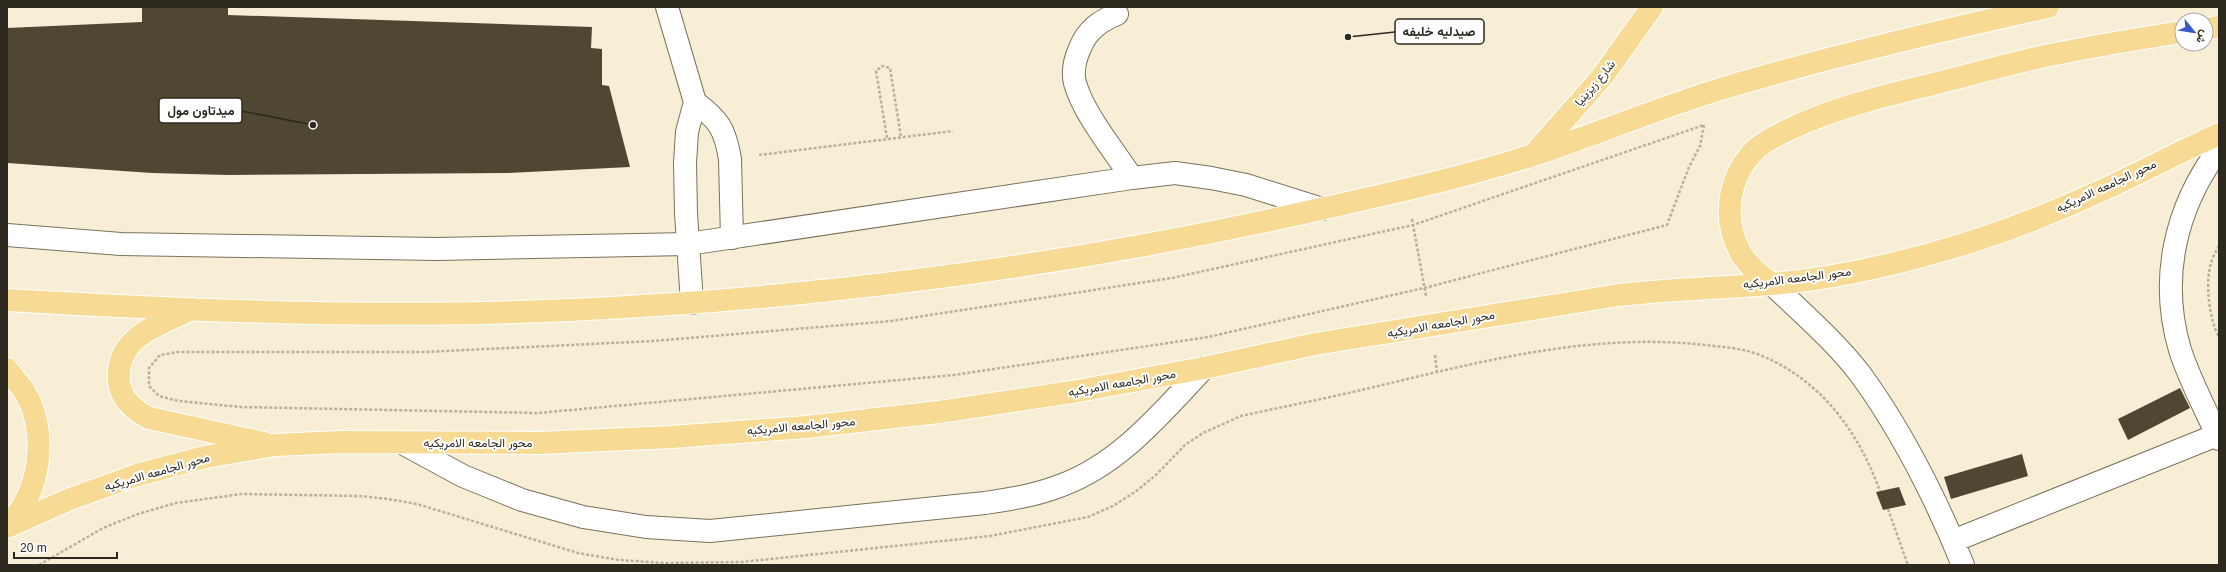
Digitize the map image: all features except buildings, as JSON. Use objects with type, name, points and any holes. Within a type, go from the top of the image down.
[{"type":"main road","name":"شارع زيزينيا","points":[[1532,155],[1602,77],[1652,7]]},
{"type":"main road","points":[[7,300],[318,313],[442,313],[567,310],[692,303],[850,289],[1009,269],[1165,242],[1322,209],[1480,171],[1532,155],[1718,90],[1856,50],[2048,7]]},
{"type":"main road","points":[[1772,284],[1755,270],[1740,252],[1732,231],[1729,209],[1732,186],[1742,166],[1756,149],[1775,136],[1814,118],[1859,102],[2045,56],[2174,33]]},
{"type":"main road","name":"محور الجامعه الامريكيه","points":[[7,526],[70,499],[137,476],[206,457],[275,446],[342,442],[404,444],[538,443],[648,438],[806,427],[939,412],[1064,393],[1204,368],[1315,344],[1619,295],[1669,290],[1772,284],[1855,272],[1937,252],[2017,226],[2095,194],[2174,154],[2219,134]]},
{"type":"main road","points":[[194,308],[141,334],[129,344],[122,357],[118,371],[120,386],[126,400],[136,411],[148,418],[275,446]]},
{"type":"main road","points":[[7,370],[25,392],[36,420],[39,450],[35,480],[22,507],[7,526]]},
{"type":"street","points":[[667,7],[695,102],[686,132],[686,213],[692,303]]},
{"type":"street","points":[[1117,14],[1092,28],[1083,40],[1074,60],[1075,82],[1082,103],[1132,178]]},
{"type":"street","points":[[695,102],[713,116],[723,132],[730,159],[732,238]]},
{"type":"street","points":[[1953,541],[2218,437],[2181,351],[2173,322],[2170,291],[2171,261],[2177,231],[2187,202],[2200,175],[2219,149]]},
{"type":"street","points":[[7,235],[121,244],[430,249],[688,244],[1132,178],[1175,173],[1246,185],[1322,209]]},
{"type":"street","points":[[1772,284],[1833,343],[1864,380],[1906,445],[1953,541],[1963,565]]},
{"type":"street","points":[[404,444],[463,476],[522,500],[583,517],[646,527],[710,531],[985,503],[1025,497],[1063,485],[1098,467],[1131,444],[1204,368]]},
{"type":"path","points":[[887,138],[876,71],[882,66],[890,68],[901,137]]},
{"type":"path","points":[[1704,125],[1700,146],[1689,167],[1667,225],[1424,288],[1208,337],[954,375],[538,413],[241,407],[179,401],[159,396],[149,386],[149,368],[160,355],[178,352],[432,351],[653,341],[891,321],[1172,278],[1414,226],[1704,125]]},
{"type":"path","points":[[730,159],[887,138],[953,131]]},
{"type":"path","points":[[1407,189],[1431,326],[1437,372]]},
{"type":"path","points":[[2219,246],[2211,264],[2209,289],[2211,313],[2219,337]]},
{"type":"path","points":[[39,565],[103,528],[138,514],[176,503],[242,494],[359,496],[388,498],[417,504],[578,553],[619,560],[664,563],[742,562],[990,536],[1088,517],[1113,506],[1145,484],[1185,445],[1209,430],[1241,416],[1532,351],[1583,344],[1679,343],[1742,350],[1760,355],[1781,366],[1824,398],[1853,432],[1880,490]]},
{"type":"path","points":[[1888,509],[1908,565]]},
{"type":"place","name":"صيدليه خليفه","points":[[1348,37]]},
{"type":"place","name":"ميدتاون مول","points":[[313,125]]}]
